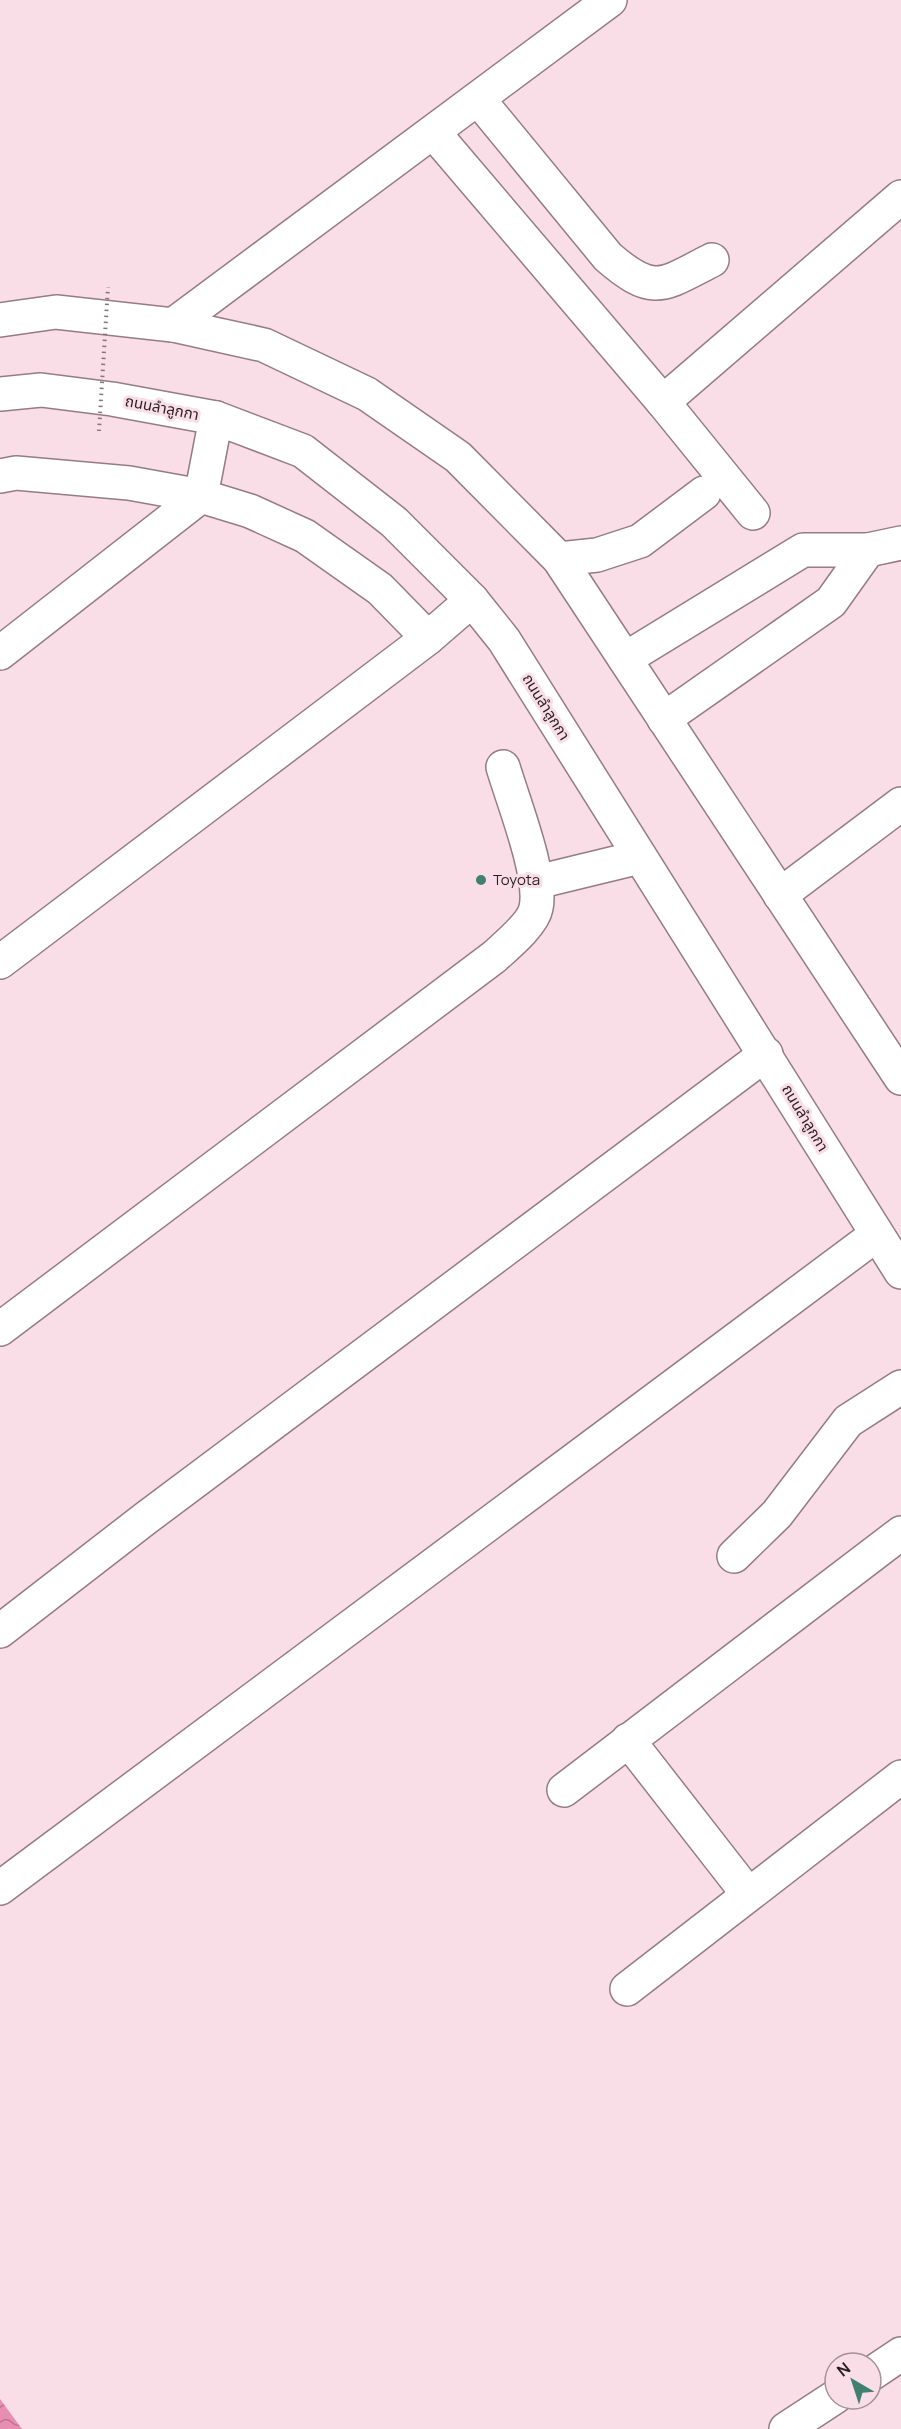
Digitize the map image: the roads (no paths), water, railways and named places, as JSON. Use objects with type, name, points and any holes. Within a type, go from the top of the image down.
[{"type":"street","points":[[173,326],[479,100],[610,0]]},
{"type":"street","points":[[479,100],[608,257],[627,274],[648,284],[664,285],[712,260]]},
{"type":"street","points":[[434,133],[663,402],[753,513]]},
{"type":"street","points":[[663,402],[901,197]]},
{"type":"street","points":[[0,320],[56,312],[173,326],[264,345],[367,394],[458,457],[559,559],[780,895],[898,1067]]},
{"type":"street","name":"ถนนลำลูกกา","points":[[0,394],[53,392],[112,399],[216,418],[303,451],[394,522],[472,600],[504,640],[901,1272]]},
{"type":"street","points":[[0,653],[201,496],[216,418]]},
{"type":"street","points":[[0,476],[16,473],[129,483],[201,496],[250,511],[305,536],[380,589],[428,638]]},
{"type":"street","points":[[559,559],[597,555],[640,541],[704,493]]},
{"type":"street","points":[[625,659],[803,550],[868,550],[901,543]]},
{"type":"street","points":[[664,719],[831,602],[868,550]]},
{"type":"street","points":[[0,962],[428,638],[472,600]]},
{"type":"street","points":[[0,1329],[494,957],[516,937],[536,910],[537,882],[503,767]]},
{"type":"street","points":[[780,895],[901,804]]},
{"type":"street","points":[[537,882],[640,857]]},
{"type":"street","points":[[0,1631],[146,1518],[766,1054]]},
{"type":"street","points":[[0,1888],[876,1234]]},
{"type":"street","points":[[734,1556],[777,1514],[848,1421],[901,1387]]},
{"type":"street","points":[[564,1790],[901,1533]]},
{"type":"street","points":[[628,1740],[748,1894]]},
{"type":"street","points":[[627,1989],[901,1777]]},
{"type":"street","points":[[883,2366],[901,2354]]},
{"type":"street","points":[[786,2429],[823,2405]]},
{"type":"water","points":[[0,2399],[22,2429],[0,2429]]},
{"type":"place","name":"Toyota","points":[[481,880]]}]
